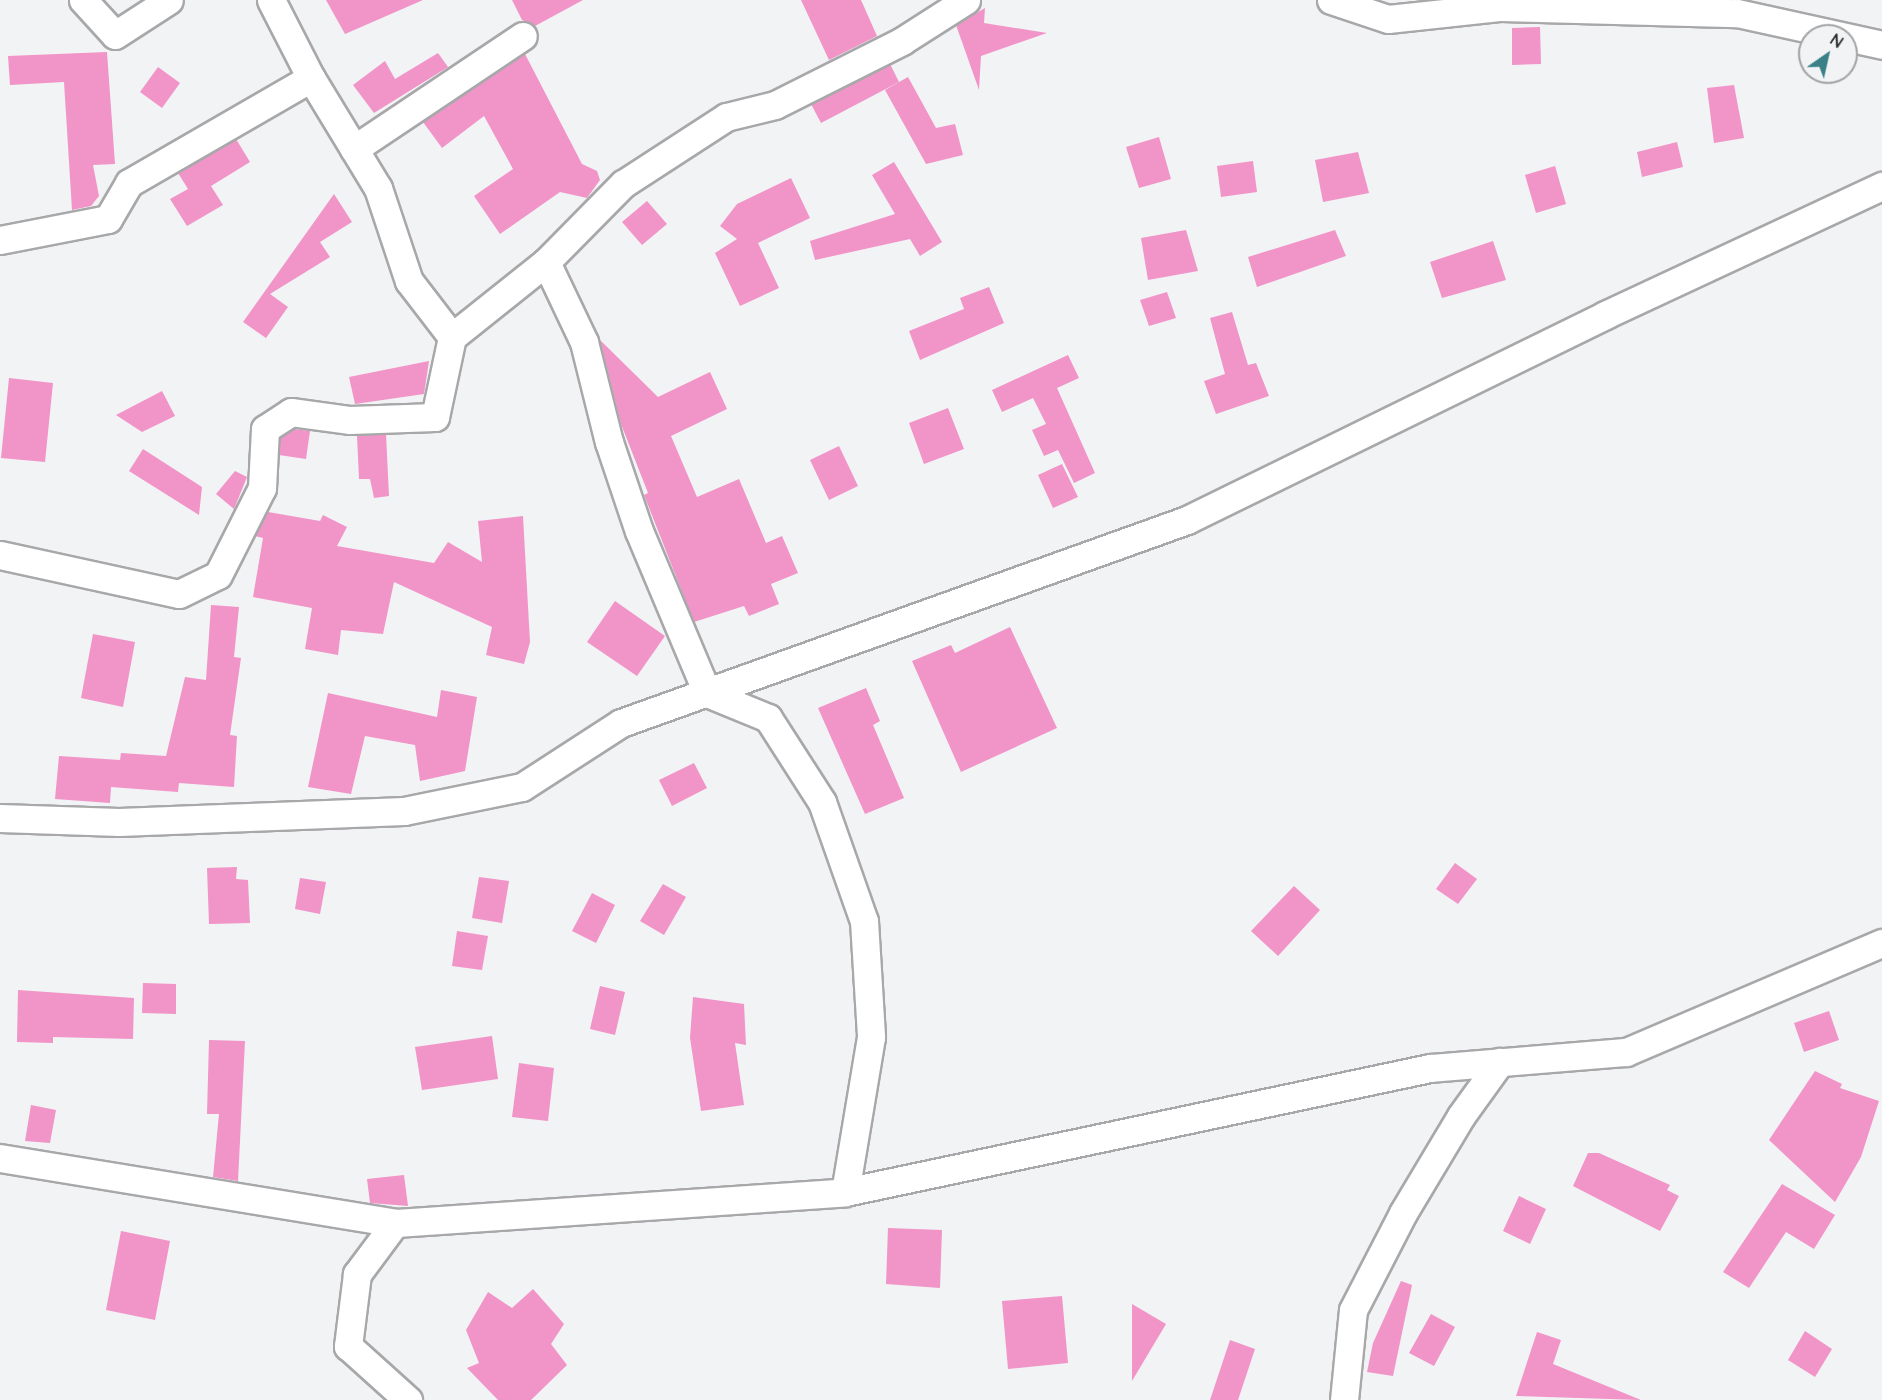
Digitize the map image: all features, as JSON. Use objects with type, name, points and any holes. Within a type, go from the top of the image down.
[{"type":"street","points":[[83,0],[115,35],[169,0]]},
{"type":"street","points":[[272,0],[311,78],[378,188],[409,281],[452,337]]},
{"type":"street","points":[[0,555],[179,594],[218,575],[262,488],[265,429],[291,412],[350,420],[435,417],[452,337],[546,262],[622,184],[726,117],[775,105],[902,41],[966,0]]},
{"type":"street","points":[[1331,0],[1388,19],[1501,6],[1737,13],[1882,45]]},
{"type":"street","points":[[354,149],[523,36]]},
{"type":"street","points":[[0,240],[108,219],[129,183],[311,78]]},
{"type":"street","points":[[0,818],[119,822],[404,811],[522,787],[621,723],[1187,520],[1605,315],[1882,186]]},
{"type":"street","points":[[546,262],[584,342],[609,442],[639,531],[707,693],[768,718],[822,802],[864,921],[872,1037],[845,1192]]},
{"type":"street","points":[[0,1158],[395,1223],[845,1192],[1430,1068],[1626,1052],[1882,943]]},
{"type":"street","points":[[1344,1400],[1353,1310],[1403,1213],[1461,1116],[1500,1062]]},
{"type":"street","points":[[395,1223],[357,1274],[348,1346],[408,1400]]},
{"type":"building","points":[[326,0],[423,0],[345,34]]},
{"type":"building","points":[[512,0],[583,0],[535,26],[522,20]]},
{"type":"building","points":[[801,0],[861,0],[877,36],[829,60]]},
{"type":"building","points":[[985,8],[984,23],[1047,33],[981,56],[979,90],[956,25]]},
{"type":"building","points":[[1540,27],[1541,64],[1512,65],[1512,28]]},
{"type":"building","points":[[107,52],[115,164],[93,165],[99,196],[91,206],[72,210],[64,82],[10,85],[8,56]]},
{"type":"building","points":[[438,53],[448,67],[374,113],[353,85],[385,61],[395,79]]},
{"type":"building","points":[[525,54],[582,164],[597,171],[600,180],[587,198],[560,192],[500,234],[474,196],[513,169],[484,116],[442,148],[423,122]]},
{"type":"building","points":[[890,64],[899,82],[821,123],[811,104]]},
{"type":"building","points":[[158,67],[180,83],[162,108],[140,92]]},
{"type":"building","points":[[908,77],[936,128],[955,124],[963,155],[926,164],[885,90]]},
{"type":"building","points":[[1734,85],[1744,138],[1714,143],[1707,88]]},
{"type":"building","points":[[1159,137],[1171,179],[1139,188],[1126,147]]},
{"type":"building","points":[[236,139],[250,162],[211,186],[223,205],[187,226],[170,199],[188,189],[178,173]]},
{"type":"building","points":[[1677,142],[1683,167],[1642,177],[1637,152]]},
{"type":"building","points":[[1358,152],[1369,193],[1323,202],[1315,160]]},
{"type":"building","points":[[1253,161],[1257,192],[1221,197],[1217,166]]},
{"type":"building","points":[[894,162],[942,242],[920,256],[910,239],[815,260],[810,241],[895,214],[872,175]]},
{"type":"building","points":[[1555,166],[1566,204],[1536,213],[1525,175]]},
{"type":"building","points":[[791,178],[810,218],[758,243],[779,288],[740,306],[715,253],[737,239],[720,226],[737,204]]},
{"type":"building","points":[[334,194],[352,222],[320,242],[330,257],[270,294],[288,307],[266,338],[243,322]]},
{"type":"building","points":[[647,201],[667,224],[642,245],[622,222]]},
{"type":"building","points":[[1186,230],[1198,271],[1148,280],[1141,238]]},
{"type":"building","points":[[1335,230],[1346,256],[1257,287],[1248,257]]},
{"type":"building","points":[[1493,241],[1506,280],[1442,298],[1430,262]]},
{"type":"building","points":[[989,287],[1004,323],[920,360],[909,331],[964,309],[960,298]]},
{"type":"building","points":[[1167,292],[1176,318],[1149,326],[1140,300]]},
{"type":"building","points":[[1232,312],[1248,365],[1256,363],[1269,396],[1216,414],[1204,381],[1225,374],[1210,318]]},
{"type":"building","points":[[600,340],[658,397],[710,372],[727,409],[671,436],[697,497],[739,479],[766,543],[782,536],[798,573],[771,584],[779,604],[749,616],[744,606],[694,622],[644,495],[648,493],[621,424]]},
{"type":"building","points":[[1068,355],[1079,378],[1057,388],[1095,473],[1074,483],[1058,450],[1044,456],[1032,430],[1046,424],[1033,398],[1002,412],[992,390]]},
{"type":"building","points":[[429,361],[424,394],[355,404],[349,377]]},
{"type":"building","points":[[9,378],[53,383],[45,462],[1,458]]},
{"type":"building","points":[[162,391],[175,416],[142,432],[116,415]]},
{"type":"building","points":[[948,408],[964,449],[924,464],[909,423]]},
{"type":"building","points":[[294,429],[310,431],[306,459],[279,455],[280,438]]},
{"type":"building","points":[[386,434],[389,496],[374,498],[370,479],[359,479],[357,436]]},
{"type":"building","points":[[839,446],[858,486],[829,500],[810,460]]},
{"type":"building","points":[[143,449],[202,487],[199,515],[129,471]]},
{"type":"building","points":[[1062,464],[1078,497],[1053,508],[1038,475]]},
{"type":"building","points":[[235,471],[247,477],[234,509],[216,494]]},
{"type":"building","points":[[268,512],[320,521],[323,515],[347,527],[337,546],[434,563],[448,542],[482,562],[478,521],[523,516],[530,642],[524,664],[486,655],[492,627],[394,582],[383,634],[341,630],[338,655],[305,649],[312,608],[253,597],[263,538],[255,536]]},
{"type":"building","points":[[615,601],[665,636],[637,676],[587,642]]},
{"type":"building","points":[[211,605],[239,607],[234,657],[241,658],[230,735],[237,736],[234,787],[179,783],[178,792],[111,787],[110,803],[55,799],[59,756],[120,760],[121,753],[166,756],[185,677],[206,680]]},
{"type":"building","points":[[1010,627],[1057,728],[961,772],[912,661],[951,645],[955,653]]},
{"type":"building","points":[[93,634],[135,642],[123,707],[81,698]]},
{"type":"building","points":[[866,688],[880,721],[873,725],[904,798],[865,814],[818,708]]},
{"type":"building","points":[[441,690],[477,697],[465,771],[420,781],[415,745],[365,736],[351,794],[308,787],[328,693],[437,717]]},
{"type":"building","points":[[694,763],[707,788],[672,806],[659,780]]},
{"type":"building","points":[[1455,863],[1477,879],[1458,904],[1436,889]]},
{"type":"building","points":[[237,867],[236,879],[248,880],[250,923],[209,924],[207,868]]},
{"type":"building","points":[[479,877],[509,881],[502,923],[472,918]]},
{"type":"building","points":[[300,878],[326,882],[320,914],[295,909]]},
{"type":"building","points":[[663,884],[686,897],[664,935],[640,921]]},
{"type":"building","points":[[1294,886],[1320,910],[1278,956],[1251,931]]},
{"type":"building","points":[[592,893],[615,905],[596,943],[572,931]]},
{"type":"building","points":[[457,931],[488,936],[482,970],[452,966]]},
{"type":"building","points":[[143,983],[176,984],[176,1014],[142,1013]]},
{"type":"building","points":[[600,986],[625,992],[615,1035],[590,1029]]},
{"type":"building","points":[[18,990],[134,998],[133,1039],[53,1037],[53,1043],[17,1042]]},
{"type":"building","points":[[693,997],[744,1004],[746,1045],[735,1043],[744,1105],[701,1111],[690,1038]]},
{"type":"building","points":[[1829,1011],[1839,1040],[1804,1052],[1794,1023]]},
{"type":"building","points":[[492,1036],[498,1079],[422,1090],[415,1047]]},
{"type":"building","points":[[209,1040],[245,1041],[238,1181],[213,1177],[219,1114],[207,1114]]},
{"type":"building","points":[[519,1063],[554,1068],[548,1121],[512,1117]]},
{"type":"building","points":[[1815,1071],[1842,1084],[1840,1088],[1879,1101],[1861,1157],[1835,1202],[1769,1140]]},
{"type":"building","points":[[31,1105],[56,1110],[50,1143],[25,1141]]},
{"type":"building","points":[[1588,1153],[1599,1153],[1670,1185],[1667,1190],[1679,1196],[1660,1231],[1573,1186]]},
{"type":"building","points":[[404,1175],[408,1206],[370,1203],[367,1179]]},
{"type":"building","points":[[1782,1184],[1835,1215],[1814,1249],[1786,1232],[1749,1288],[1723,1272]]},
{"type":"building","points":[[1519,1196],[1546,1209],[1530,1244],[1503,1231]]},
{"type":"building","points":[[888,1228],[942,1230],[940,1288],[886,1284]]},
{"type":"building","points":[[121,1231],[170,1241],[155,1320],[106,1310]]},
{"type":"building","points":[[1401,1281],[1412,1285],[1393,1376],[1367,1372],[1373,1343]]},
{"type":"building","points":[[533,1289],[564,1324],[551,1344],[567,1365],[531,1400],[498,1400],[467,1368],[479,1363],[466,1330],[488,1292],[512,1308]]},
{"type":"building","points":[[1062,1296],[1068,1363],[1008,1369],[1002,1301]]},
{"type":"building","points":[[1132,1304],[1166,1324],[1132,1381]]},
{"type":"building","points":[[1431,1314],[1455,1327],[1434,1366],[1409,1353]]},
{"type":"building","points":[[1805,1331],[1832,1349],[1815,1377],[1788,1360]]},
{"type":"building","points":[[1537,1332],[1561,1340],[1553,1364],[1641,1400],[1516,1396]]},
{"type":"building","points":[[1230,1340],[1255,1349],[1238,1400],[1210,1400]]}]
